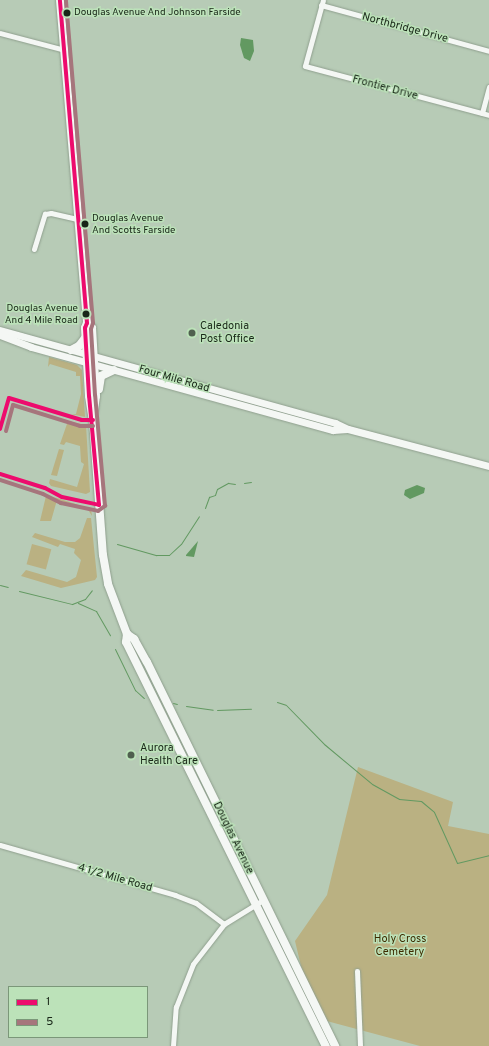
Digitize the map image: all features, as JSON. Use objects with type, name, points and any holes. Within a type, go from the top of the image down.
[{"type":"main road","name":"Douglas Avenue","points":[[60,0],[87,323],[85,338],[96,393],[93,420]]},
{"type":"main road","name":"Douglas Avenue","points":[[87,323],[92,328],[90,359],[93,420],[105,570],[112,600],[127,634],[126,642],[259,902],[335,1046]]},
{"type":"main road","points":[[71,350],[79,346],[85,338]]},
{"type":"main road","points":[[96,393],[100,389],[101,376],[114,370]]},
{"type":"main road","name":"Douglas Avenue","points":[[259,902],[326,1046]]},
{"type":"street","name":"Northbridge Drive","points":[[322,3],[489,51]]},
{"type":"street","name":"Frontier Drive","points":[[322,3],[305,66],[482,113]]},
{"type":"street","points":[[0,33],[65,50]]},
{"type":"street","points":[[489,87],[482,113],[489,116]]},
{"type":"street","points":[[34,249],[45,214],[51,213],[78,219]]},
{"type":"street","name":"Four Mile Road","points":[[0,330],[71,350],[114,370],[333,430],[348,429]]},
{"type":"street","name":"Four Mile Road","points":[[0,335],[335,423],[348,429],[489,466]]},
{"type":"street","name":"4 1/2 Mile Road","points":[[0,845],[175,894],[196,903],[224,924]]},
{"type":"street","points":[[173,1046],[174,1018],[183,985],[200,954],[224,924],[259,902]]},
{"type":"street","points":[[357,971],[360,1046]]},
{"type":"green space","points":[[49,357],[77,365],[82,370],[85,417],[71,414],[76,414],[81,394],[80,376],[76,376],[76,372],[50,364],[48,367]]},
{"type":"green space","points":[[68,421],[86,425],[90,492],[86,494],[51,486],[49,483],[50,479],[77,487],[84,464],[81,462],[80,446],[66,442],[64,445],[60,444]]},
{"type":"green space","points":[[59,449],[64,450],[57,476],[51,475]]},
{"type":"green space","points":[[46,496],[91,509],[92,516],[87,508],[57,500],[51,521],[40,521]]},
{"type":"green space","points":[[87,518],[91,518],[97,577],[95,580],[61,588],[21,576],[26,570],[67,582],[76,577],[81,560],[74,553],[75,549],[60,544],[58,547],[32,537],[35,533],[65,542],[75,542],[80,538]]},
{"type":"green space","points":[[32,544],[51,549],[46,569],[27,564]]},
{"type":"green space","name":"Holy Cross Cemetery","points":[[358,767],[453,802],[448,826],[489,834],[489,1046],[420,1046],[323,1020],[305,983],[295,941],[327,895]]},
{"type":"shaded area","points":[[241,38],[253,40],[254,51],[250,61],[244,58],[240,45]]},
{"type":"shaded area","points":[[417,485],[425,488],[424,493],[410,499],[404,495],[405,490]]},
{"type":"shaded area","points":[[198,541],[194,557],[186,556],[186,555]]},
{"type":"waterway","points":[[244,483],[251,482]]},
{"type":"waterway","points":[[205,508],[209,497],[215,495],[217,489],[228,483],[235,484]]},
{"type":"waterway","points":[[117,544],[156,555],[169,555],[181,544],[199,516]]},
{"type":"waterway","points":[[0,585],[8,587]]},
{"type":"waterway","points":[[19,591],[72,604],[85,599],[92,590]]},
{"type":"waterway","points":[[78,603],[96,611],[110,635]]},
{"type":"waterway","points":[[115,649],[135,690],[144,698]]},
{"type":"waterway","points":[[277,702],[286,705],[324,744],[372,784],[399,799],[421,801],[434,812],[457,863],[489,855]]},
{"type":"waterway","points":[[173,703],[177,704]]},
{"type":"waterway","points":[[186,706],[213,710]]},
{"type":"waterway","points":[[217,710],[251,709]]},
{"type":"transit line","name":"1","points":[[0,474],[45,488],[62,497],[99,505],[89,396],[85,328],[87,323],[60,0]]},
{"type":"transit line","name":"5","points":[[0,480],[43,494],[61,503],[98,511],[105,506],[95,395],[91,329],[93,323],[66,0]]},
{"type":"transit line","name":"1","points":[[0,429],[9,398],[82,420],[93,420]]},
{"type":"transit line","name":"5","points":[[6,431],[13,405],[80,426],[93,426]]},
{"type":"place","name":"Douglas Avenue And Johnson Farside","points":[[67,13]]},
{"type":"place","name":"Douglas Avenue And Scotts Farside","points":[[85,224]]},
{"type":"place","name":"Douglas Avenue And 4 Mile Road","points":[[86,314]]},
{"type":"place","name":"Caledonia Post Office","points":[[192,333]]},
{"type":"place","name":"Aurora Health Care","points":[[131,755]]}]
